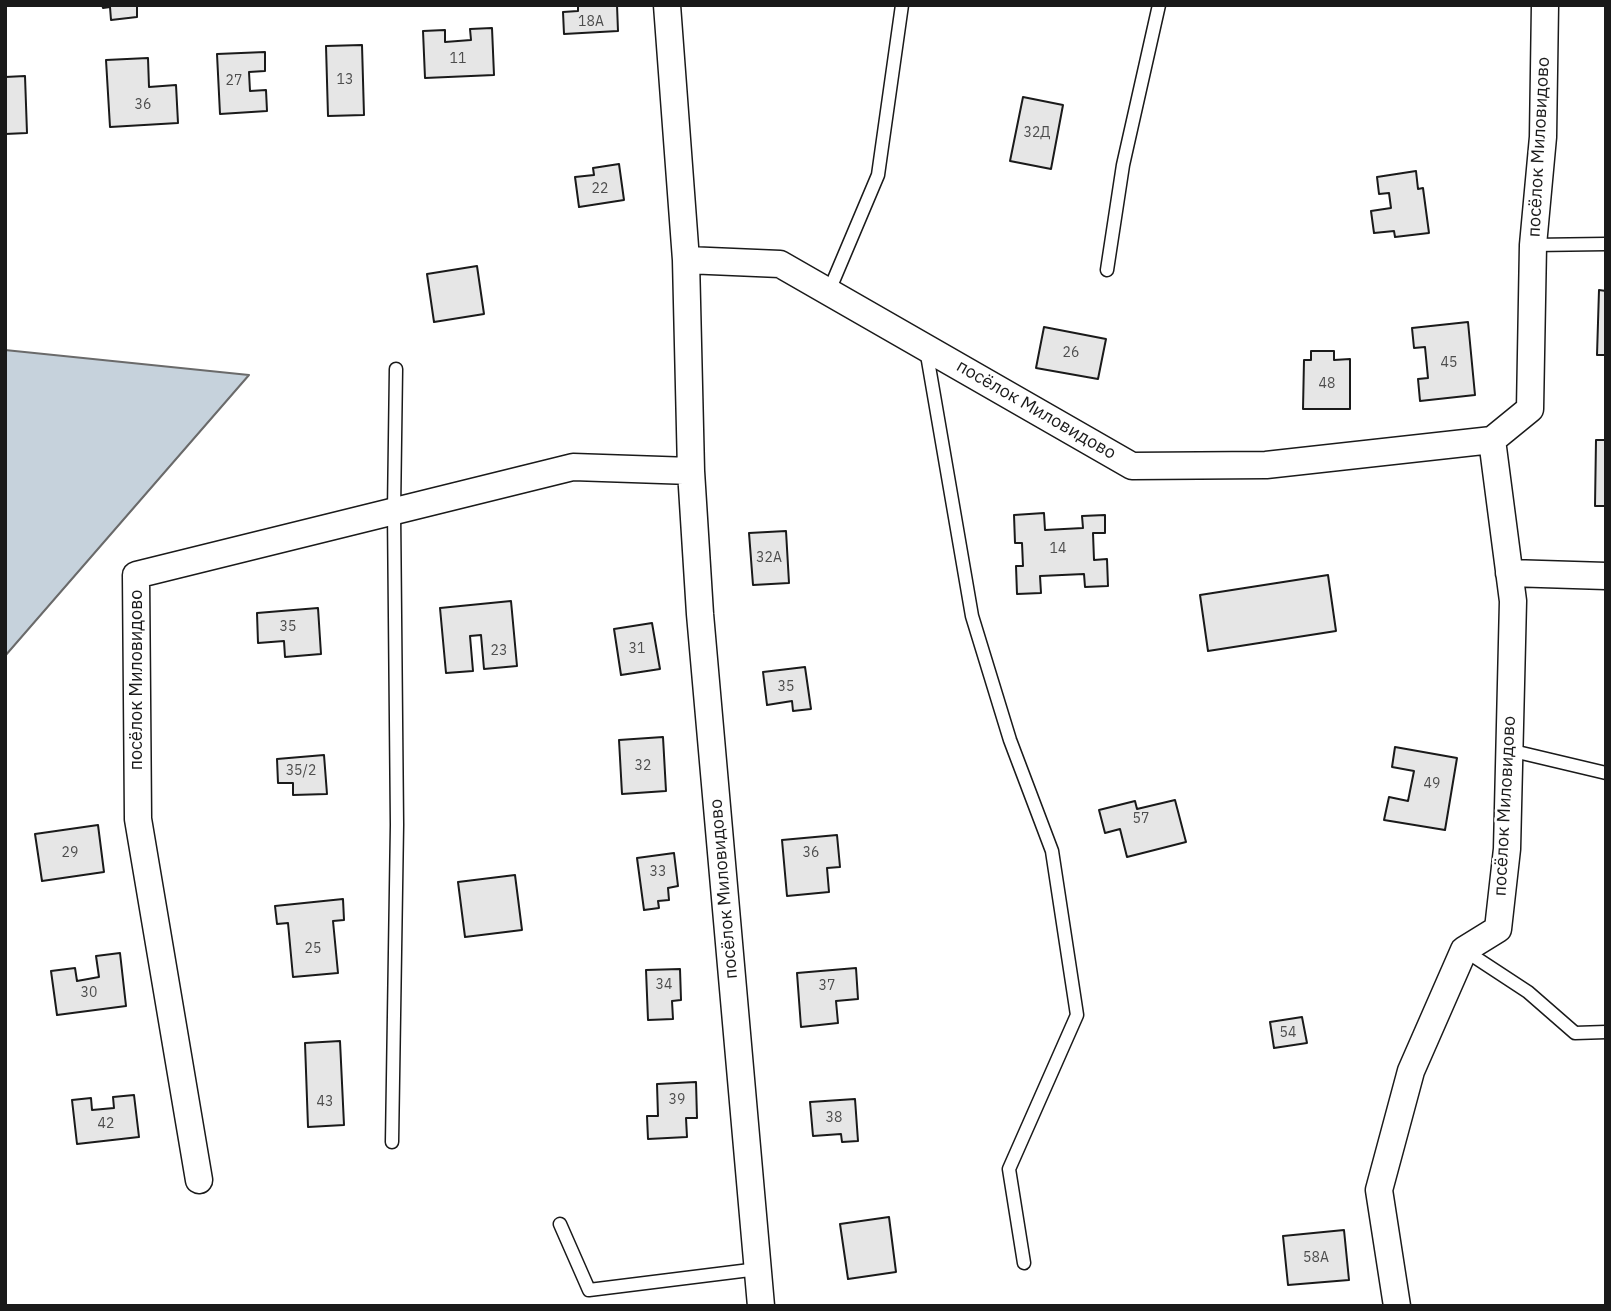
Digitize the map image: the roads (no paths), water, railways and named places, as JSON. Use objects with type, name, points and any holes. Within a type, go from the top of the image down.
[{"type":"street","name":"посёлок Миловидово","points":[[667,5],[686,260],[691,471],[700,614],[761,1306]]},
{"type":"street","name":"посёлок Миловидово","points":[[686,260],[780,264],[1132,466],[1266,465],[1492,440],[1530,409],[1533,245],[1543,137],[1545,5]]},
{"type":"street","name":"посёлок Миловидово","points":[[1464,950],[1498,929],[1507,849],[1513,601],[1492,440]]},
{"type":"street","name":"посёлок Миловидово","points":[[199,1180],[138,819],[136,575],[573,467],[691,471]]},
{"type":"street","points":[[1509,573],[1606,576]]},
{"type":"street","points":[[1397,1306],[1379,1190],[1411,1071],[1464,950]]},
{"type":"lane","points":[[830,291],[878,175],[902,5]]},
{"type":"lane","points":[[1107,270],[1123,165],[1159,5]]},
{"type":"lane","points":[[1533,245],[1606,244]]},
{"type":"lane","points":[[925,346],[972,616],[1010,740],[1052,851],[1077,1015],[1009,1169],[1024,1263]]},
{"type":"lane","points":[[392,1142],[397,825],[394,511],[396,369]]},
{"type":"lane","points":[[1509,750],[1606,773]]},
{"type":"lane","points":[[1464,950],[1528,992],[1575,1033],[1606,1032]]},
{"type":"lane","points":[[560,1224],[589,1290],[758,1269]]}]
